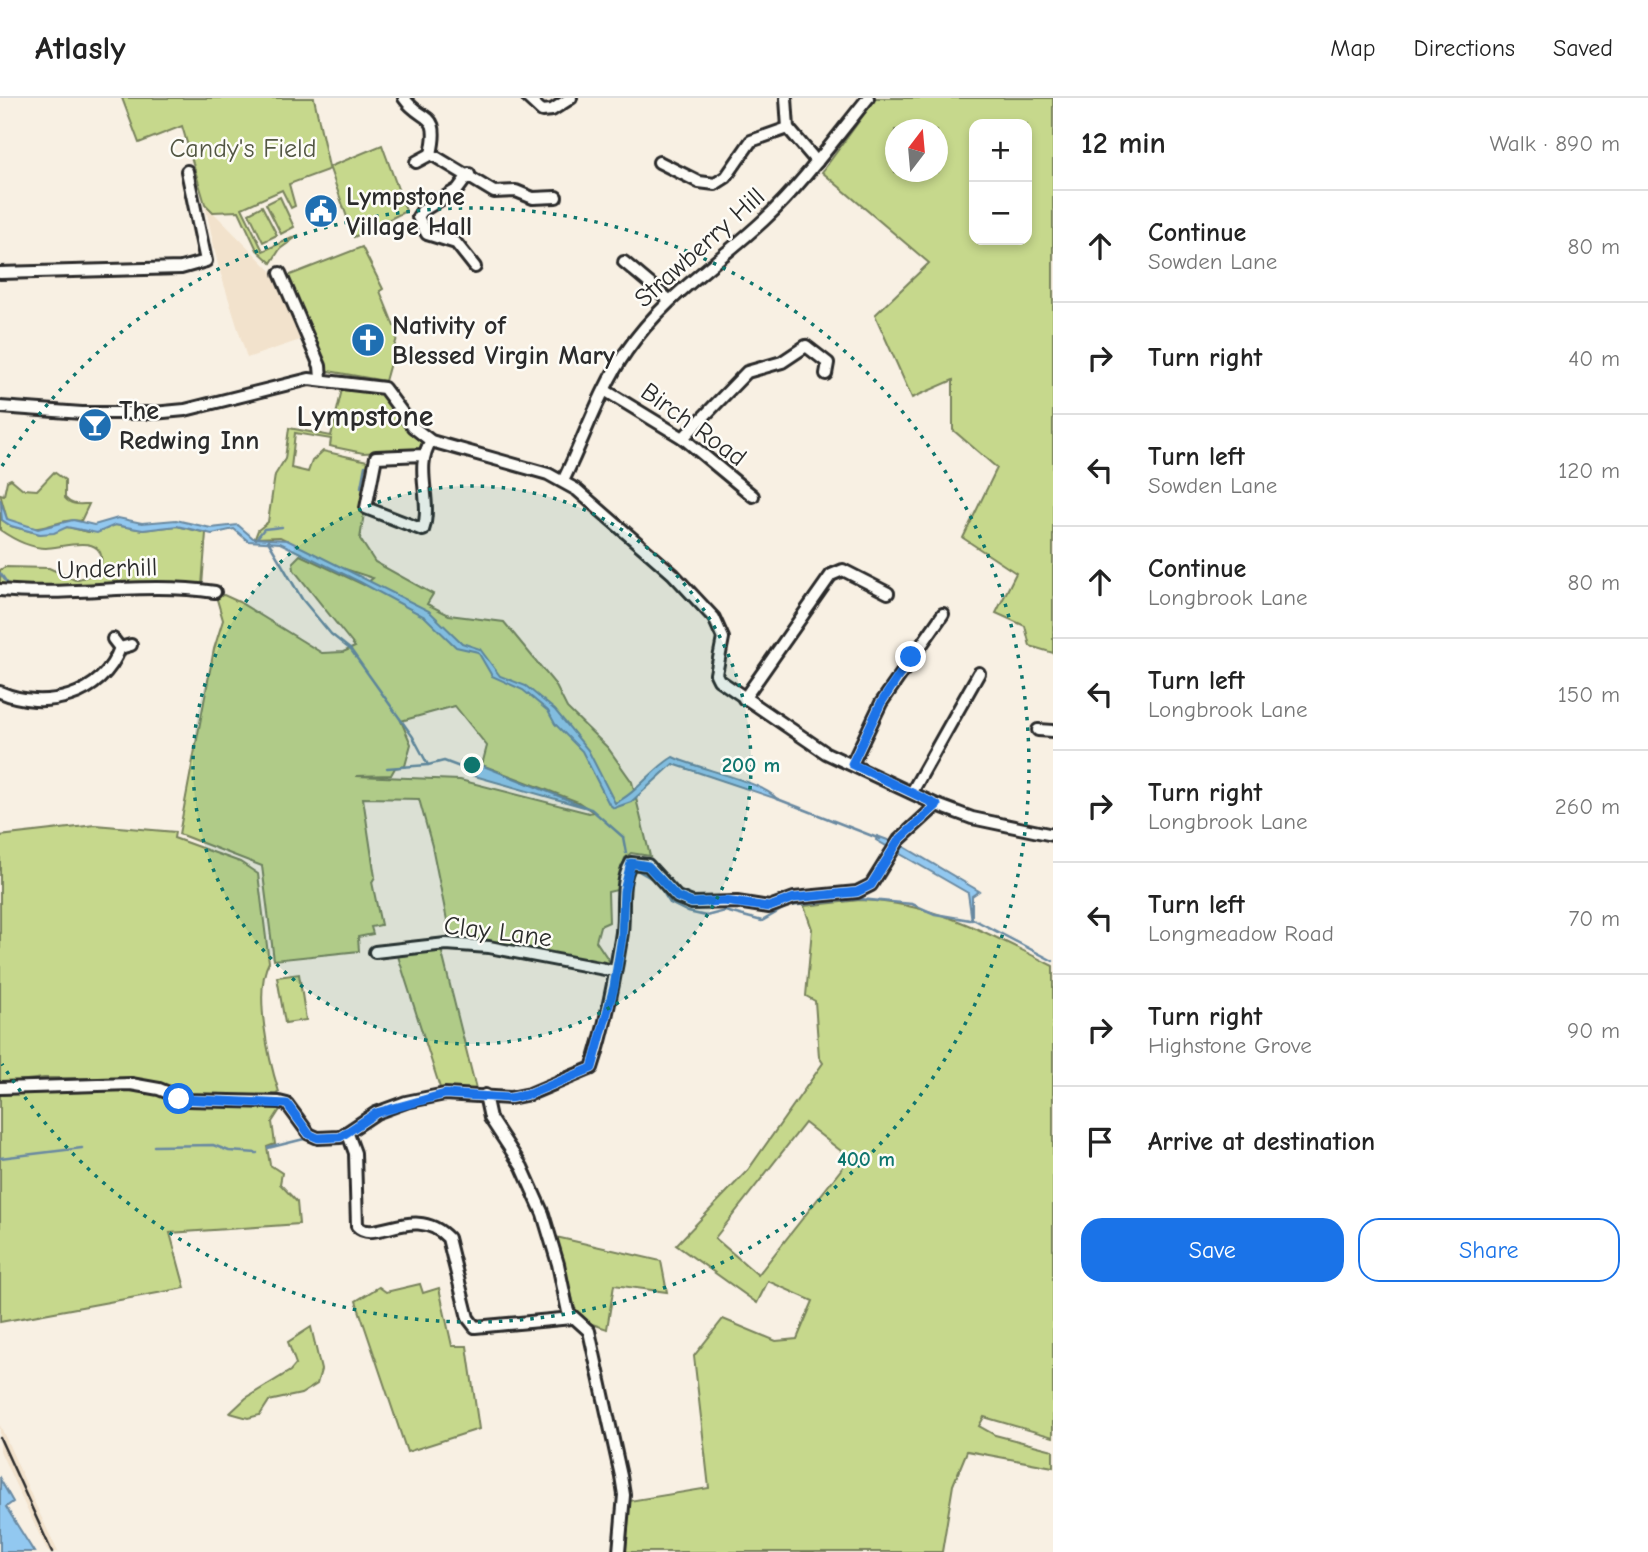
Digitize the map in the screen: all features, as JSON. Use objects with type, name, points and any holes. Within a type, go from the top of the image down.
[{"type":"street","points":[[404,98],[429,117],[432,123],[435,135],[431,154]]},
{"type":"street","points":[[528,98],[542,111],[552,110],[572,98]]},
{"type":"street","points":[[786,98],[788,128],[817,162]]},
{"type":"street","name":"Strawberry Hill","points":[[564,481],[627,350],[668,299],[764,220],[794,191],[868,98]]},
{"type":"street","points":[[659,162],[699,182],[715,184],[726,177],[751,141],[788,128]]},
{"type":"street","points":[[416,162],[431,154]]},
{"type":"street","points":[[431,154],[469,174],[494,192],[516,191],[533,198],[556,197]]},
{"type":"street","points":[[0,273],[181,268],[206,261],[187,171]]},
{"type":"street","points":[[469,174],[458,189],[422,211],[418,217],[427,234],[456,243],[475,267]]},
{"type":"street","points":[[624,262],[668,299]]},
{"type":"street","points":[[280,273],[320,366],[321,378]]},
{"type":"street","points":[[684,439],[747,372],[782,362],[806,346],[828,363],[825,374]]},
{"type":"street","points":[[0,407],[82,413],[178,412],[321,378],[384,388],[413,427],[431,441],[548,474],[577,489],[673,574],[714,618],[723,638],[716,674],[723,685],[801,738],[937,805],[972,818],[1053,835]]},
{"type":"street","name":"Birch Road","points":[[606,391],[684,439],[753,496]]},
{"type":"street","points":[[423,455],[376,457],[366,508],[423,530],[427,502],[423,455],[431,441]]},
{"type":"street","points":[[744,699],[831,575],[843,570],[888,593]]},
{"type":"street","name":"Underhill","points":[[0,590],[28,593],[184,589],[215,592]]},
{"type":"street","points":[[852,764],[881,703],[943,614]]},
{"type":"street","points":[[0,692],[36,702],[70,695],[95,681],[116,657],[121,644]]},
{"type":"street","points":[[912,792],[979,673]]},
{"type":"street","points":[[1038,730],[1053,732]]},
{"type":"street","points":[[0,1088],[131,1084],[159,1089],[186,1100],[287,1104],[313,1137],[330,1138],[348,1134],[376,1113],[406,1102],[445,1094],[510,1098],[530,1094],[592,1068],[614,987],[622,937],[626,874],[634,862],[656,871],[683,902],[737,902],[769,907],[794,898],[864,889],[876,880],[890,851],[899,840],[937,805]]},
{"type":"street","name":"Clay Lane","points":[[375,952],[436,945],[489,947],[615,971]]},
{"type":"street","points":[[485,1095],[490,1118],[522,1167],[543,1214],[572,1318],[589,1331],[624,1495],[619,1552]]},
{"type":"street","points":[[348,1134],[355,1153],[357,1226],[369,1231],[415,1222],[439,1228],[448,1238],[468,1318],[475,1327],[572,1318]]},
{"type":"shaded area","points":[[205,204],[278,278],[303,339],[247,358],[218,265]]},
{"type":"shaded area","points":[[0,1425],[58,1552],[48,1552],[0,1451]]},
{"type":"green space","name":"Candy's Field","points":[[122,98],[314,98],[329,167],[382,145],[406,211],[354,237],[330,169],[289,184],[295,206],[291,208],[282,190],[242,208],[263,251],[299,235],[280,249],[271,263],[257,250],[239,211],[213,212],[205,204],[182,126],[139,143]]},
{"type":"green space","points":[[876,98],[1053,98],[1053,653],[1030,646],[1025,626],[996,613],[1016,573],[963,538],[997,468],[953,430],[953,380],[912,398],[875,315],[929,263],[822,172]]},
{"type":"green space","points":[[280,197],[294,227],[281,234],[266,204]]},
{"type":"green space","points":[[262,206],[277,235],[263,242],[249,213]]},
{"type":"green space","points":[[362,247],[383,289],[380,291],[394,326],[400,327],[385,381],[323,370],[285,277]]},
{"type":"green space","points":[[343,385],[383,392],[423,440],[420,450],[363,453],[330,446],[331,439],[295,433],[291,468],[308,472],[312,461],[323,451],[372,462],[360,539],[375,562],[433,594],[427,604],[449,615],[504,622],[555,684],[567,708],[608,748],[632,782],[650,856],[631,853],[625,858],[617,890],[608,892],[609,922],[600,926],[596,941],[610,962],[604,966],[483,940],[451,940],[432,846],[419,799],[363,798],[375,877],[372,882],[381,925],[371,927],[373,934],[358,937],[359,951],[274,960],[262,866],[179,834],[214,649],[223,620],[216,596],[224,595],[239,602],[322,653],[343,652],[355,647],[294,570],[293,562],[300,555],[364,585],[373,578],[342,568],[280,537],[255,538],[258,530],[268,522],[275,475],[285,459],[289,428],[331,436]],"holes":[[[455,706],[487,746],[482,765],[578,802],[593,812],[460,780],[356,776],[391,775],[395,768],[405,766],[411,744],[401,721]]]},
{"type":"green space","points":[[54,472],[65,480],[65,498],[68,501],[89,504],[81,521],[71,520],[29,528],[7,519],[0,494],[4,495],[7,481],[11,479],[23,489],[37,490]]},
{"type":"green space","points":[[0,512],[2,520],[11,526],[40,534],[67,527],[88,532],[101,531],[115,525],[143,530],[177,526],[206,533],[202,586],[76,591],[0,586],[0,570],[5,567],[49,568],[75,580],[99,573],[101,559],[99,551],[93,546],[74,544],[46,548],[10,537],[0,530]]},
{"type":"green space","points":[[95,825],[175,832],[174,838],[240,862],[258,874],[269,962],[264,975],[262,1008],[279,1092],[201,1098],[151,1081],[120,1078],[44,1078],[0,1083],[0,836]]},
{"type":"green space","points":[[860,900],[912,907],[983,931],[1053,966],[1053,1437],[984,1417],[979,1426],[995,1435],[1053,1450],[1053,1467],[967,1451],[953,1485],[942,1552],[625,1552],[629,1501],[709,1488],[694,1356],[723,1319],[776,1341],[797,1339],[813,1301],[768,1281],[757,1303],[676,1245],[748,1170],[823,1063],[819,1057],[815,1001],[806,996],[812,929],[804,906]],"holes":[[[805,1123],[850,1158],[758,1275],[715,1238]]]},
{"type":"green space","points":[[441,949],[476,1089],[441,1091],[397,953]]},
{"type":"green space","points":[[299,974],[306,1020],[285,1023],[277,977]]},
{"type":"green space","points":[[115,1087],[153,1092],[183,1105],[244,1104],[281,1108],[272,1122],[275,1144],[267,1147],[270,1165],[282,1173],[280,1184],[297,1202],[299,1224],[170,1233],[185,1288],[0,1322],[0,1095]]},
{"type":"green space","points":[[556,1237],[661,1261],[667,1292],[614,1285],[607,1329],[583,1321],[576,1312]]},
{"type":"green space","points":[[420,1284],[423,1293],[439,1288],[452,1346],[467,1346],[479,1429],[407,1452],[356,1301],[379,1287],[386,1292]]},
{"type":"green space","points":[[311,1327],[321,1370],[317,1384],[301,1394],[269,1401],[260,1415],[248,1418],[230,1413],[246,1398],[290,1371],[296,1364],[288,1342]]},
{"type":"water","points":[[0,499],[7,519],[38,529],[73,520],[94,525],[118,518],[142,523],[176,520],[211,528],[238,525],[253,538],[287,540],[429,611],[462,643],[480,649],[500,676],[526,686],[555,710],[588,750],[615,803],[673,757],[744,781],[777,799],[673,764],[631,802],[614,808],[609,804],[582,751],[555,724],[548,711],[523,690],[492,676],[478,652],[456,647],[425,617],[360,582],[280,543],[248,541],[234,529],[212,534],[177,526],[143,530],[115,525],[97,533],[67,527],[54,533],[40,534],[11,526],[2,520]]},
{"type":"water","points":[[461,761],[471,761],[591,809],[464,773],[460,769]]},
{"type":"water","points":[[877,836],[901,845],[979,891],[972,896],[972,921],[968,893],[876,840]]},
{"type":"water","points":[[0,1479],[13,1502],[6,1507],[34,1552],[0,1552]]},
{"type":"waterway","points":[[361,487],[365,466]]},
{"type":"waterway","points":[[256,539],[264,529],[282,527]]},
{"type":"waterway","points":[[268,541],[302,599],[331,634],[351,650],[413,737],[428,765],[444,761],[460,767]]},
{"type":"waterway","points":[[0,573],[10,587]]},
{"type":"waterway","points":[[387,768],[428,765]]},
{"type":"waterway","points":[[775,798],[880,839]]},
{"type":"waterway","points":[[591,809],[623,837],[626,853]]},
{"type":"waterway","points":[[637,870],[656,881],[670,903],[688,912],[706,916],[725,911],[762,921],[788,906],[860,899],[912,904],[935,914],[970,920]]},
{"type":"waterway","points":[[971,918],[1053,961]]},
{"type":"waterway","points":[[268,1148],[304,1139],[314,1141]]},
{"type":"waterway","points":[[154,1146],[213,1145],[229,1151],[257,1153]]},
{"type":"waterway","points":[[0,1158],[82,1148]]},
{"type":"railway","points":[[0,1438],[52,1552]]},
{"type":"place","name":"Lympstone Village Hall","points":[[321,211]]},
{"type":"place","name":"Nativity of Blessed Virgin Mary","points":[[368,340]]},
{"type":"place","name":"The Redwing Inn","points":[[95,425]]},
{"type":"district","name":"Lympstone","points":[[365,416]]},
{"type":"route","points":[[179,1099],[287,1104],[309,1134],[318,1138],[330,1138],[348,1134],[376,1113],[406,1102],[445,1094],[510,1098],[530,1094],[587,1072],[592,1068],[595,1059],[614,987],[622,937],[626,874],[631,863],[639,862],[656,871],[683,902],[724,901],[769,907],[776,902],[794,898],[857,892],[876,880],[890,851],[937,805],[852,764],[881,703],[911,657]]}]
